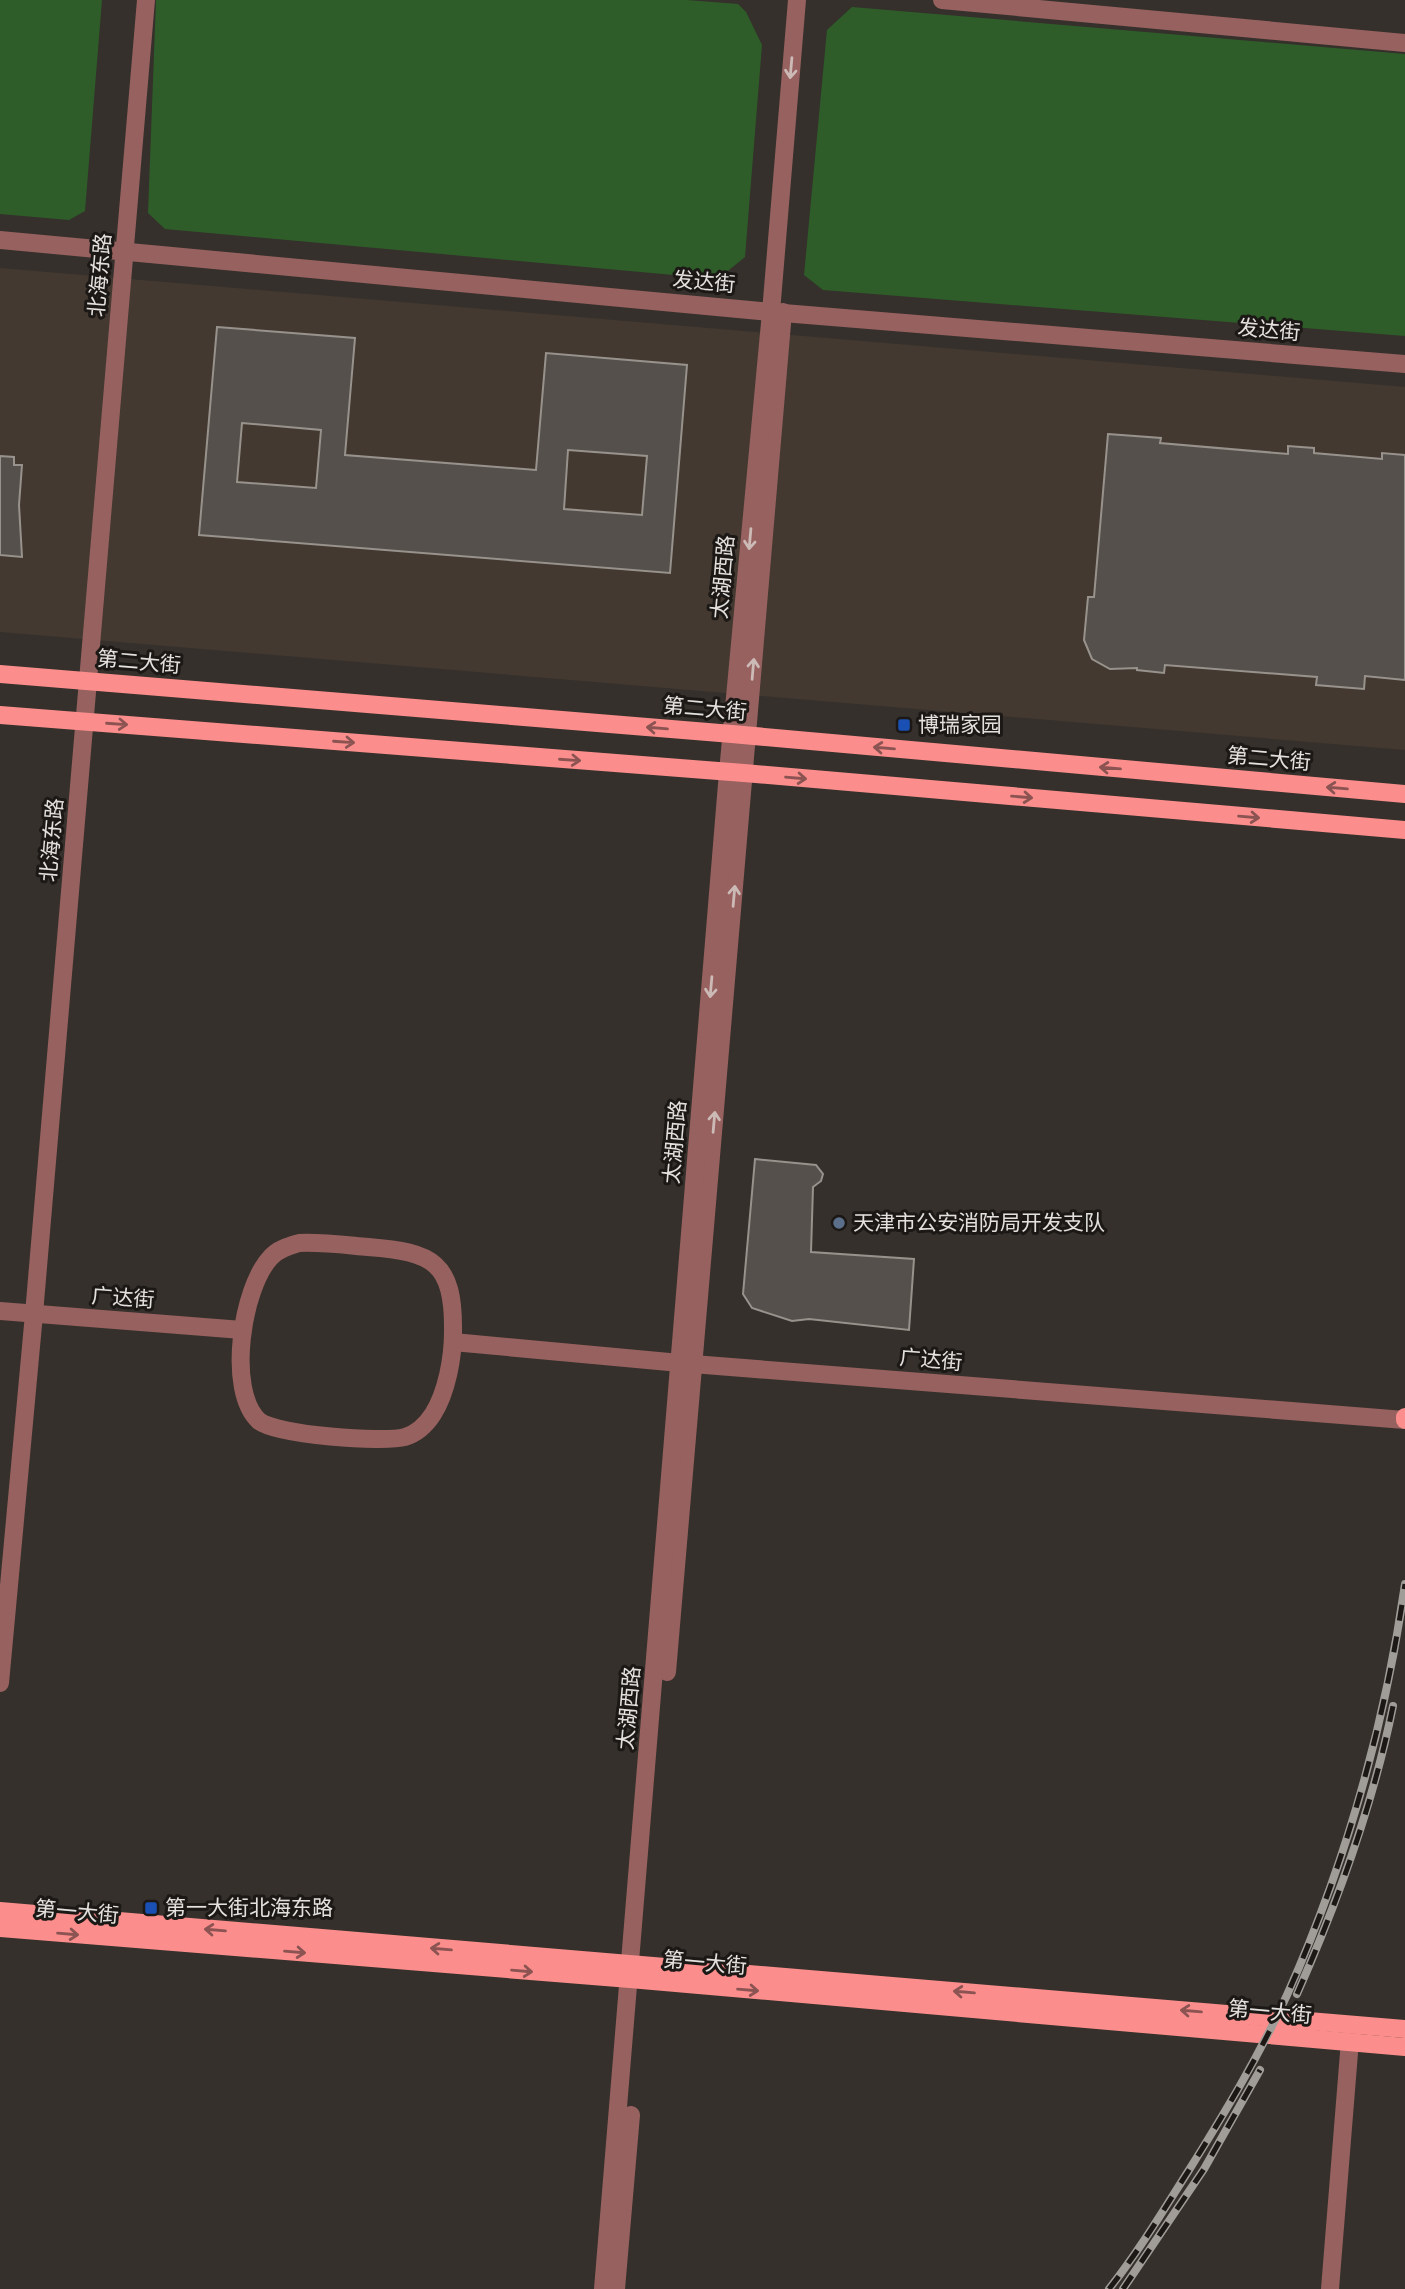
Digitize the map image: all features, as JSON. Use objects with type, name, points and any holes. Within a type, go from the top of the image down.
[{"type":"main road","name":"第二大街","points":[[0,674],[740,735],[1405,794]]},
{"type":"main road","points":[[0,715],[736,773],[1405,830]]},
{"type":"main road","name":"第一大街","points":[[0,1911],[636,1973]]},
{"type":"main road","name":"第一大街","points":[[0,1928],[636,1973],[1350,2033],[1405,2029]]},
{"type":"main road","name":"第一大街","points":[[1350,2033],[1405,2047]]},
{"type":"street","name":"北海东路","points":[[0,1683],[146,0]]},
{"type":"street","name":"太湖西路","points":[[616,2289],[636,1973],[777,312],[797,0]]},
{"type":"street","points":[[942,0],[1405,43]]},
{"type":"street","name":"发达街","points":[[0,240],[777,312],[1405,364]]},
{"type":"street","points":[[312,1243],[400,1249],[423,1255],[437,1266],[447,1282],[453,1308],[453,1342],[438,1407],[427,1424],[414,1433],[385,1440],[294,1432],[276,1429],[261,1422],[248,1408],[244,1392],[242,1330],[255,1285],[271,1256],[284,1247],[312,1243]]},
{"type":"street","name":"广达街","points":[[0,1311],[242,1330]]},
{"type":"street","name":"广达街","points":[[453,1342],[1405,1419]]},
{"type":"street","name":"太湖西路","points":[[603,2289],[636,1973]]},
{"type":"street","points":[[1330,2289],[1350,2033]]},
{"type":"shaded area","points":[[0,268],[1405,387],[1405,750],[0,632]]},
{"type":"green space","points":[[0,0],[102,0],[85,211],[69,220],[0,214]]},
{"type":"green space","points":[[156,0],[687,0],[738,4],[746,12],[762,45],[745,257],[718,279],[165,229],[148,213]]},
{"type":"green space","points":[[852,7],[1405,54],[1405,336],[823,290],[804,275],[827,30]]},
{"type":"building","points":[[217,327],[355,338],[345,455],[536,470],[546,353],[687,365],[670,573],[199,535]],"holes":[[[242,423],[321,430],[316,488],[237,482]],[[568,450],[647,456],[642,515],[564,509]]]},
{"type":"building","points":[[1108,434],[1161,438],[1160,443],[1288,454],[1288,446],[1314,448],[1314,453],[1382,459],[1382,453],[1405,455],[1405,680],[1365,676],[1364,689],[1316,685],[1317,677],[1165,665],[1164,673],[1137,668],[1110,669],[1092,659],[1084,640],[1088,597],[1094,597]]},
{"type":"building","points":[[0,456],[14,457],[14,465],[22,465],[19,505],[22,557],[0,555]]},
{"type":"building","points":[[755,1159],[816,1165],[823,1174],[821,1181],[813,1187],[811,1252],[914,1259],[909,1330],[809,1319],[792,1321],[752,1308],[743,1294]]},
{"type":"railway","points":[[1109,2289],[1160,2216],[1241,2084],[1276,2018],[1308,1946],[1345,1845],[1374,1742],[1397,1637],[1405,1584]]},
{"type":"railway","points":[[1297,1994],[1353,1852],[1375,1780],[1393,1706]]},
{"type":"railway","points":[[1123,2289],[1204,2169],[1260,2070]]},
{"type":"place","name":"博瑞家园","points":[[904,725]]},
{"type":"place","name":"天津市公安消防局开发支队","points":[[839,1223]]},
{"type":"place","name":"第一大街北海东路","points":[[151,1908]]}]
